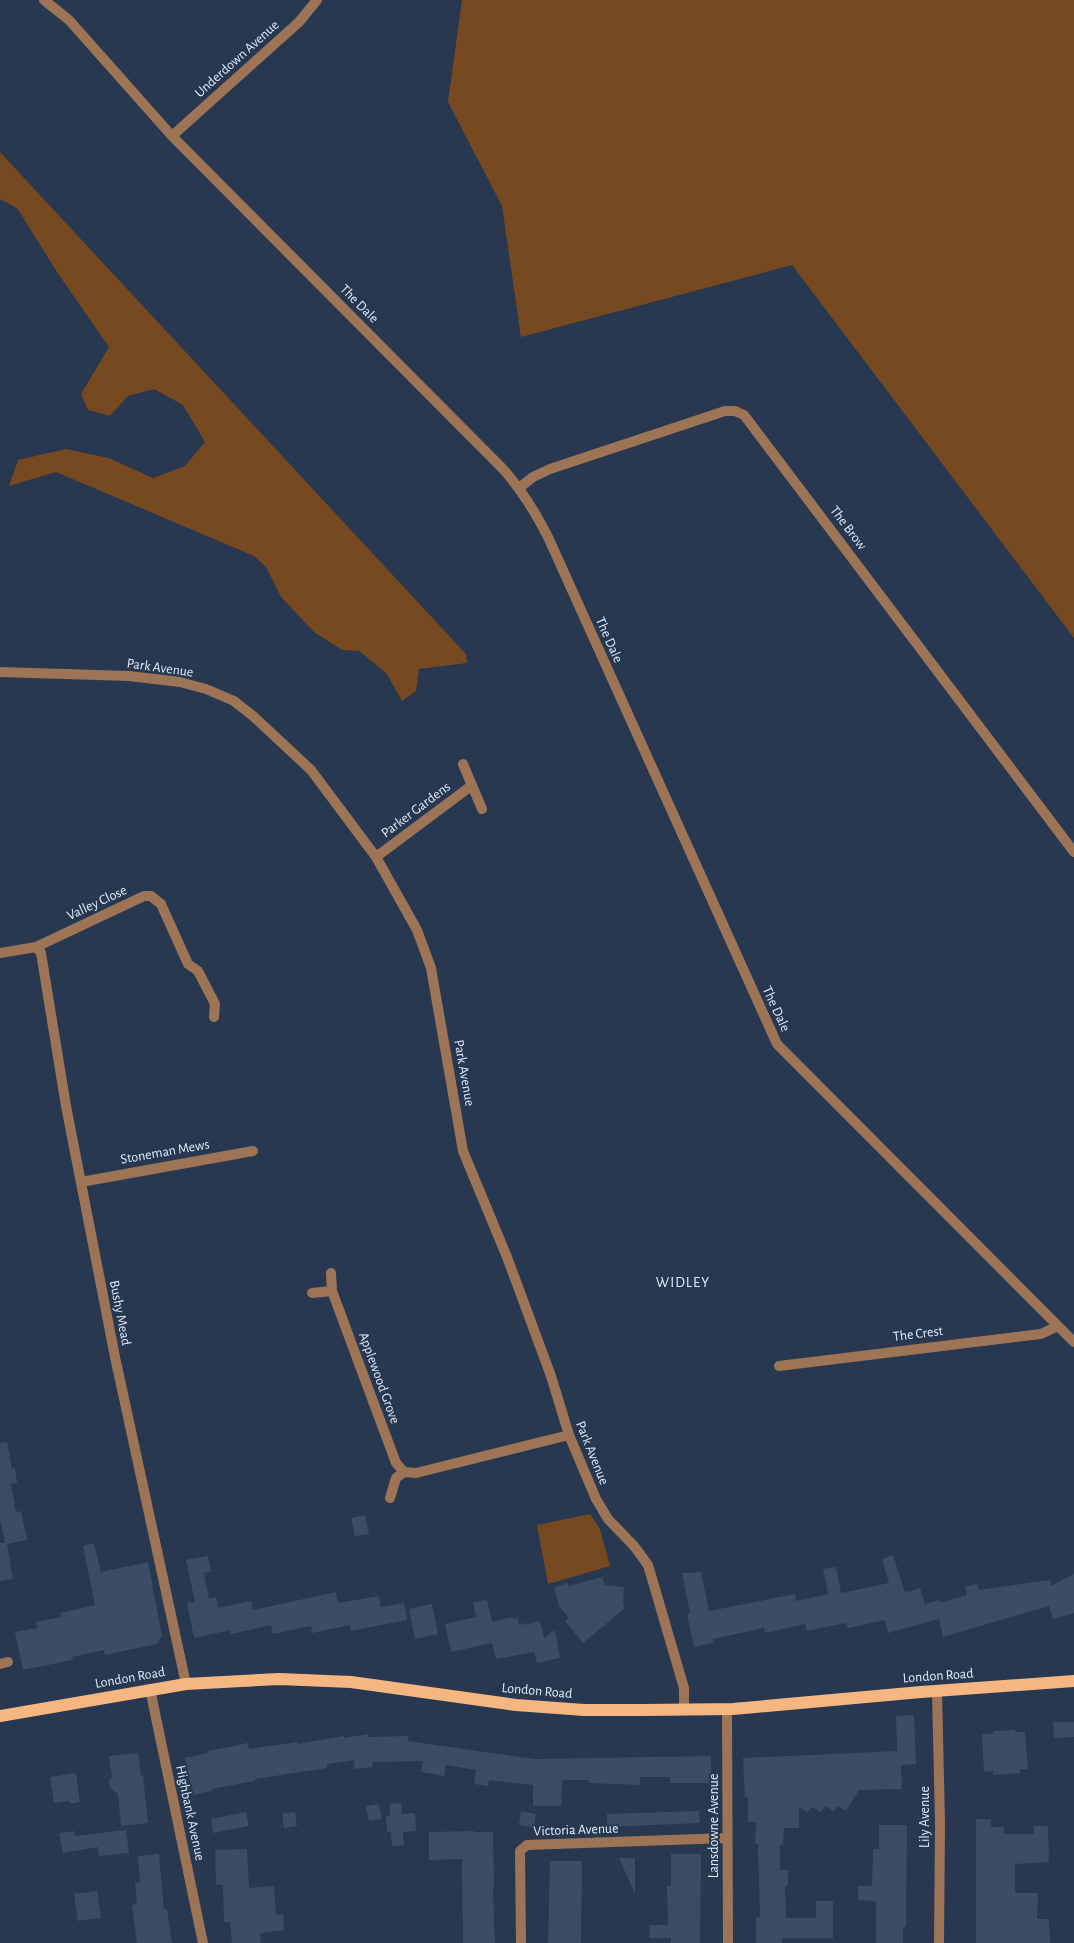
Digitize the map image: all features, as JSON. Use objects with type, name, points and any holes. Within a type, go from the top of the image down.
[{"type":"main road","name":"London Road","points":[[0,1716],[186,1684],[279,1679],[351,1682],[516,1705],[584,1710],[727,1709],[1074,1681]]},
{"type":"street","name":"The Dale","points":[[44,0],[69,20],[172,136],[504,470],[519,488],[537,514],[548,537],[777,1044],[1074,1342]]},
{"type":"street","name":"Underdown Avenue","points":[[172,136],[299,22],[317,0]]},
{"type":"street","name":"The Brow","points":[[519,488],[533,477],[550,469],[725,411],[735,411],[744,415],[1074,852]]},
{"type":"street","name":"Park Avenue","points":[[0,672],[129,676],[180,682],[206,689],[234,701],[311,770],[376,857],[417,930],[432,968],[463,1151],[507,1257],[551,1376],[569,1435],[596,1499],[604,1512],[648,1565],[684,1688],[684,1710]]},
{"type":"street","name":"Parker Gardens","points":[[463,764],[482,809]]},
{"type":"street","name":"Parker Gardens","points":[[376,857],[471,786]]},
{"type":"street","name":"Valley Close","points":[[36,947],[144,896],[151,896],[162,904],[188,964],[198,971],[215,1004],[214,1017]]},
{"type":"street","points":[[0,953],[36,947]]},
{"type":"street","name":"Bushy Mead","points":[[36,947],[40,953],[81,1182],[117,1367],[186,1684]]},
{"type":"street","name":"Stoneman Mews","points":[[81,1182],[253,1150]]},
{"type":"street","name":"Applewood Grove","points":[[330,1273],[332,1291],[396,1463],[404,1472]]},
{"type":"street","points":[[312,1293],[332,1291]]},
{"type":"street","name":"The Crest","points":[[779,1366],[1040,1334],[1058,1326]]},
{"type":"street","points":[[390,1498],[396,1478],[404,1472],[416,1473],[569,1435]]},
{"type":"street","name":"Highbank Avenue","points":[[150,1689],[203,1943]]},
{"type":"street","name":"Lily Avenue","points":[[937,1691],[940,1814],[939,1943]]},
{"type":"street","name":"Lansdowne Avenue","points":[[727,1709],[728,1943]]},
{"type":"street","name":"Victoria Avenue","points":[[521,1943],[520,1851],[523,1847],[527,1845],[727,1838]]},
{"type":"shaded area","points":[[462,0],[1074,0],[1074,638],[792,265],[521,337],[502,206],[448,102]]},
{"type":"shaded area","points":[[0,152],[466,654],[467,663],[419,669],[416,691],[402,701],[386,673],[359,651],[342,650],[314,632],[281,597],[266,567],[254,556],[56,472],[9,486],[18,460],[66,449],[109,458],[153,478],[185,466],[205,442],[183,405],[154,389],[128,396],[110,416],[88,410],[81,394],[109,347],[57,272],[17,208],[0,199]]},
{"type":"shaded area","points":[[590,1514],[600,1529],[610,1566],[548,1584],[537,1525]]},
{"type":"building","points":[[7,1442],[12,1469],[15,1468],[17,1483],[11,1484],[16,1512],[21,1511],[27,1540],[7,1544],[13,1579],[0,1581],[0,1543],[5,1543],[0,1519],[0,1443]]},
{"type":"building","points":[[365,1515],[369,1534],[355,1536],[351,1518]]},
{"type":"building","points":[[94,1543],[101,1572],[148,1562],[162,1636],[157,1644],[105,1655],[104,1650],[72,1657],[73,1660],[23,1670],[15,1632],[37,1628],[36,1622],[61,1617],[60,1613],[95,1605],[83,1546]]},
{"type":"building","points":[[893,1555],[905,1593],[920,1588],[925,1604],[939,1600],[940,1603],[967,1595],[965,1587],[977,1584],[979,1590],[1050,1580],[1051,1586],[1074,1574],[1074,1613],[1053,1619],[1049,1606],[943,1637],[939,1619],[888,1633],[885,1620],[848,1628],[846,1623],[807,1631],[805,1624],[765,1633],[764,1628],[713,1639],[713,1643],[694,1647],[687,1614],[690,1613],[682,1573],[701,1572],[709,1611],[795,1594],[796,1601],[828,1594],[823,1569],[836,1567],[841,1593],[889,1583],[882,1559]]},
{"type":"building","points":[[208,1556],[211,1572],[204,1573],[209,1599],[216,1597],[218,1608],[251,1601],[253,1610],[336,1592],[338,1603],[379,1596],[381,1607],[404,1603],[407,1620],[351,1631],[350,1625],[312,1633],[311,1626],[273,1634],[271,1625],[231,1634],[230,1630],[194,1638],[187,1603],[195,1602],[186,1560]]},
{"type":"building","points":[[602,1577],[605,1585],[624,1587],[623,1605],[625,1608],[583,1643],[565,1621],[569,1618],[559,1606],[554,1587],[568,1583],[569,1586]]},
{"type":"building","points":[[487,1600],[492,1622],[512,1617],[514,1619],[518,1618],[519,1624],[524,1623],[524,1625],[540,1621],[544,1638],[555,1630],[560,1658],[537,1663],[534,1652],[496,1659],[492,1643],[451,1652],[445,1624],[476,1617],[473,1602]]},
{"type":"building","points":[[432,1604],[438,1634],[415,1639],[409,1609]]},
{"type":"building","points":[[914,1715],[916,1764],[901,1765],[902,1789],[859,1790],[846,1811],[837,1806],[834,1812],[825,1806],[821,1812],[811,1807],[808,1812],[799,1807],[799,1828],[784,1828],[783,1845],[780,1845],[780,1870],[788,1870],[788,1886],[785,1886],[786,1918],[816,1918],[816,1901],[833,1901],[833,1938],[782,1938],[782,1943],[756,1943],[756,1917],[760,1917],[758,1844],[755,1844],[756,1822],[748,1822],[748,1798],[745,1798],[743,1758],[897,1751],[896,1716]]},
{"type":"building","points":[[1053,1722],[1074,1722],[1074,1737],[1054,1738]]},
{"type":"building","points":[[1015,1730],[1015,1732],[1025,1732],[1028,1769],[1020,1769],[1020,1773],[993,1775],[993,1771],[984,1772],[982,1734],[993,1734],[993,1731]]},
{"type":"building","points":[[368,1734],[368,1737],[408,1736],[408,1741],[535,1759],[711,1756],[711,1783],[670,1783],[670,1777],[640,1777],[640,1785],[589,1783],[589,1780],[562,1780],[561,1806],[533,1806],[533,1785],[489,1780],[488,1786],[474,1784],[476,1770],[446,1765],[444,1776],[421,1772],[423,1761],[372,1762],[373,1767],[355,1769],[354,1760],[327,1764],[327,1768],[255,1779],[255,1781],[211,1789],[212,1791],[193,1795],[185,1758],[248,1743],[249,1749]]},
{"type":"building","points":[[138,1753],[141,1776],[143,1775],[148,1823],[121,1826],[118,1794],[110,1788],[109,1781],[112,1777],[109,1756]]},
{"type":"building","points":[[76,1773],[80,1802],[71,1804],[68,1801],[54,1803],[50,1777]]},
{"type":"building","points":[[401,1803],[402,1814],[415,1813],[416,1831],[403,1832],[404,1845],[392,1846],[391,1832],[387,1832],[386,1816],[390,1816],[390,1804]]},
{"type":"building","points":[[379,1804],[382,1819],[369,1821],[366,1806]]},
{"type":"building","points":[[521,1811],[536,1814],[534,1828],[519,1825]]},
{"type":"building","points":[[699,1811],[700,1823],[607,1827],[607,1814]]},
{"type":"building","points":[[246,1812],[249,1826],[213,1833],[211,1819]]},
{"type":"building","points":[[295,1812],[297,1826],[284,1828],[282,1814]]},
{"type":"building","points":[[976,1819],[991,1819],[991,1827],[1004,1827],[1004,1834],[1034,1834],[1034,1826],[1048,1826],[1049,1862],[1015,1864],[1015,1893],[1038,1893],[1037,1919],[1049,1919],[1050,1943],[976,1943]]},
{"type":"building","points":[[879,1825],[907,1825],[906,1927],[903,1927],[903,1943],[876,1943],[876,1901],[858,1900],[858,1886],[872,1886],[873,1849],[879,1849]]},
{"type":"building","points":[[126,1830],[129,1853],[99,1856],[98,1847],[63,1853],[59,1833],[74,1831],[75,1836]]},
{"type":"building","points":[[429,1832],[493,1832],[495,1943],[463,1943],[462,1859],[429,1860]]},
{"type":"building","points":[[247,1849],[249,1888],[274,1886],[276,1915],[283,1914],[284,1930],[260,1933],[261,1943],[232,1943],[230,1922],[224,1922],[223,1885],[216,1885],[215,1850]]},
{"type":"building","points":[[159,1854],[164,1910],[167,1909],[172,1943],[137,1943],[132,1905],[137,1904],[135,1883],[140,1882],[138,1856]]},
{"type":"building","points":[[671,1854],[701,1854],[700,1943],[671,1943],[671,1938],[649,1938],[650,1925],[668,1925],[667,1886],[671,1886]]},
{"type":"building","points":[[619,1858],[635,1858],[635,1894]]},
{"type":"building","points":[[550,1861],[582,1861],[581,1943],[548,1943]]},
{"type":"building","points":[[97,1891],[101,1918],[78,1921],[74,1894]]},
{"type":"district","name":"WIDLEY","points":[[683,1282]]}]
